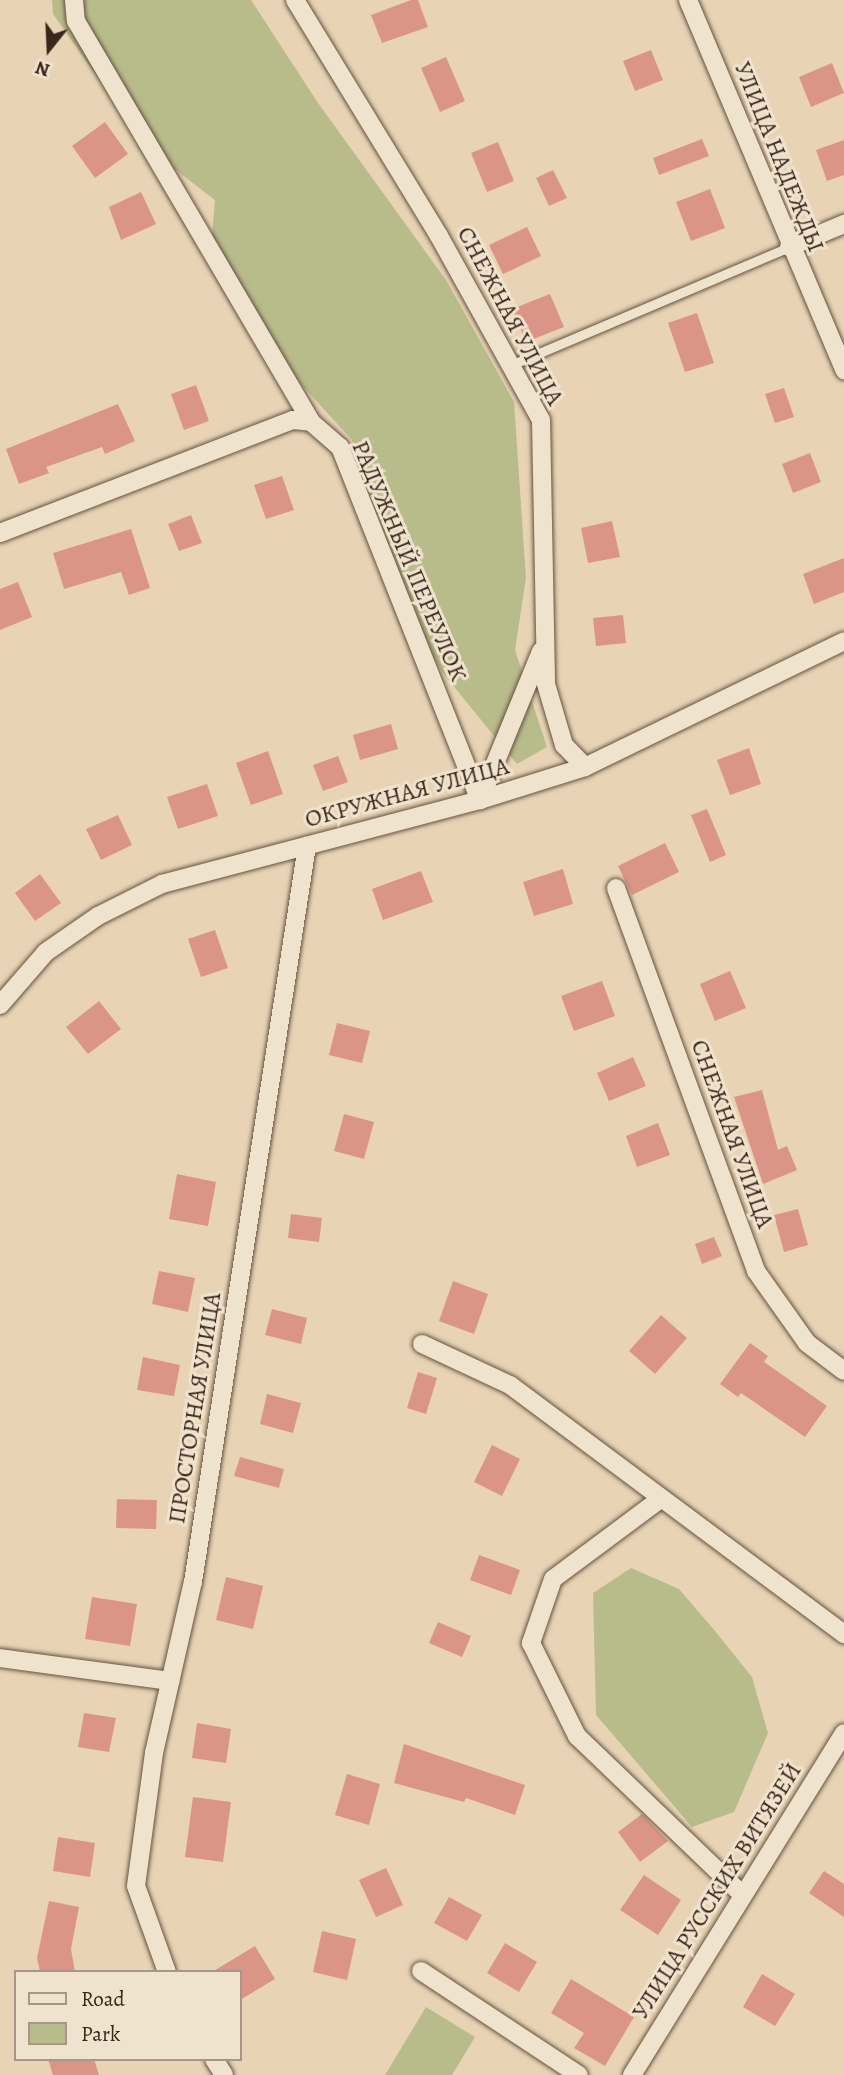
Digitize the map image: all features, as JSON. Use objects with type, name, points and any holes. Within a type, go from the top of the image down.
[{"type":"street","name":"РАДУЖНЫЙ ПЕРЕУЛОК","points":[[74,0],[76,21],[311,422],[340,447],[480,800]]},
{"type":"street","name":"СНЕЖНАЯ УЛИЦА","points":[[295,0],[439,236],[541,420],[547,614],[542,650],[546,684],[564,745],[585,767]]},
{"type":"street","name":"УЛИЦА НАДЕЖДЫ","points":[[688,0],[789,247],[844,370]]},
{"type":"street","points":[[789,247],[844,224]]},
{"type":"street","points":[[0,533],[293,420],[311,422]]},
{"type":"street","name":"ОКРУЖНАЯ УЛИЦА","points":[[0,1005],[46,952],[98,916],[162,884],[480,800],[585,767],[844,641]]},
{"type":"street","points":[[480,800],[542,650]]},
{"type":"street","name":"ПРОСТОРНАЯ УЛИЦА","points":[[166,1970],[136,1886],[154,1754],[193,1582],[307,846]]},
{"type":"street","name":"СНЕЖНАЯ УЛИЦА","points":[[616,888],[756,1271],[807,1343],[844,1371]]},
{"type":"street","points":[[422,1344],[510,1385],[659,1500],[844,1634]]},
{"type":"street","points":[[659,1500],[553,1579],[531,1643],[577,1736],[743,1895]]},
{"type":"street","points":[[0,1658],[170,1681]]},
{"type":"street","name":"УЛИЦА РУССКИХ ВИТЯЗЕЙ","points":[[632,2075],[844,1733]]},
{"type":"street","points":[[421,1971],[579,2075]]},
{"type":"lane","points":[[510,365],[789,247]]},
{"type":"green space","points":[[52,0],[251,0],[318,103],[446,280],[514,402],[526,578],[515,650],[547,747],[517,764],[442,672],[383,573],[352,440],[278,359],[210,259],[215,200],[147,148],[53,14]]},
{"type":"green space","points":[[631,1568],[679,1589],[715,1631],[752,1677],[768,1733],[734,1812],[692,1827],[596,1715],[593,1593]]},
{"type":"green space","points":[[426,2007],[475,2037],[452,2075],[385,2075]]},
{"type":"building","points":[[411,0],[418,0],[428,27],[382,43],[371,15]]},
{"type":"building","points":[[651,50],[663,80],[635,91],[623,61]]},
{"type":"building","points":[[446,57],[465,101],[440,112],[421,68]]},
{"type":"building","points":[[832,63],[844,93],[811,107],[799,77]]},
{"type":"building","points":[[105,122],[128,154],[95,178],[72,146]]},
{"type":"building","points":[[702,139],[709,156],[659,175],[653,158]]},
{"type":"building","points":[[844,140],[844,175],[827,181],[816,150]]},
{"type":"building","points":[[498,142],[514,181],[487,192],[471,153]]},
{"type":"building","points":[[553,170],[567,198],[549,206],[536,178]]},
{"type":"building","points":[[710,189],[725,228],[691,241],[676,202]]},
{"type":"building","points":[[141,192],[156,224],[121,240],[109,207]]},
{"type":"building","points":[[527,227],[541,256],[503,274],[489,245]]},
{"type":"building","points":[[550,294],[564,327],[526,342],[512,309]]},
{"type":"building","points":[[697,313],[714,363],[685,372],[668,323]]},
{"type":"building","points":[[196,385],[209,421],[184,430],[171,394]]},
{"type":"building","points":[[784,388],[794,417],[775,423],[765,394]]},
{"type":"building","points":[[118,404],[135,441],[105,454],[102,447],[46,467],[49,473],[19,484],[6,449]]},
{"type":"building","points":[[810,453],[821,482],[793,493],[782,464]]},
{"type":"building","points":[[282,476],[294,510],[266,519],[254,485]]},
{"type":"building","points":[[191,515],[202,543],[179,551],[168,524]]},
{"type":"building","points":[[612,521],[620,557],[588,563],[581,528]]},
{"type":"building","points":[[131,529],[150,588],[129,595],[121,572],[64,589],[53,553]]},
{"type":"building","points":[[844,558],[844,592],[814,604],[803,574]]},
{"type":"building","points":[[18,582],[32,617],[0,630],[0,589]]},
{"type":"building","points":[[623,615],[626,643],[596,646],[593,618]]},
{"type":"building","points":[[391,724],[398,749],[360,760],[353,735]]},
{"type":"building","points":[[749,748],[761,784],[730,795],[717,760]]},
{"type":"building","points":[[268,751],[283,794],[251,805],[236,763]]},
{"type":"building","points":[[338,756],[348,782],[323,791],[313,765]]},
{"type":"building","points":[[207,784],[218,816],[178,829],[167,797]]},
{"type":"building","points":[[707,809],[726,855],[710,862],[691,815]]},
{"type":"building","points":[[118,815],[132,845],[101,860],[86,829]]},
{"type":"building","points":[[665,843],[679,872],[632,895],[618,866]]},
{"type":"building","points":[[563,869],[573,904],[534,916],[523,882]]},
{"type":"building","points":[[421,871],[433,902],[383,920],[372,889]]},
{"type":"building","points":[[40,874],[61,903],[35,921],[15,893]]},
{"type":"building","points":[[215,930],[228,968],[201,977],[188,939]]},
{"type":"building","points":[[730,971],[746,1008],[715,1021],[700,984]]},
{"type":"building","points":[[602,981],[615,1016],[574,1031],[561,996]]},
{"type":"building","points":[[99,1001],[121,1029],[88,1054],[66,1027]]},
{"type":"building","points":[[337,1023],[370,1031],[362,1063],[329,1055]]},
{"type":"building","points":[[633,1057],[646,1086],[609,1101],[597,1073]]},
{"type":"building","points":[[762,1090],[778,1150],[787,1146],[797,1170],[763,1184],[734,1097]]},
{"type":"building","points":[[344,1114],[374,1122],[364,1159],[334,1151]]},
{"type":"building","points":[[658,1123],[670,1155],[637,1167],[626,1136]]},
{"type":"building","points":[[177,1174],[216,1182],[208,1226],[169,1219]]},
{"type":"building","points":[[798,1209],[808,1245],[784,1252],[774,1215]]},
{"type":"building","points":[[291,1214],[322,1218],[319,1242],[288,1238]]},
{"type":"building","points":[[714,1237],[722,1256],[702,1264],[695,1244]]},
{"type":"building","points":[[159,1271],[195,1278],[188,1312],[152,1304]]},
{"type":"building","points":[[453,1281],[488,1294],[474,1334],[439,1321]]},
{"type":"building","points":[[272,1309],[307,1318],[301,1344],[265,1335]]},
{"type":"building","points":[[661,1315],[687,1338],[655,1374],[629,1351]]},
{"type":"building","points":[[750,1343],[768,1356],[764,1362],[827,1406],[805,1437],[741,1393],[738,1397],[720,1384]]},
{"type":"building","points":[[143,1357],[180,1365],[174,1396],[137,1390]]},
{"type":"building","points":[[418,1372],[437,1378],[426,1414],[407,1408]]},
{"type":"building","points":[[267,1394],[301,1403],[293,1433],[260,1424]]},
{"type":"building","points":[[492,1445],[520,1459],[502,1496],[474,1482]]},
{"type":"building","points":[[240,1457],[284,1469],[279,1488],[234,1476]]},
{"type":"building","points":[[117,1499],[157,1500],[156,1529],[116,1528]]},
{"type":"building","points":[[479,1555],[520,1570],[511,1595],[470,1580]]},
{"type":"building","points":[[226,1577],[263,1586],[253,1629],[216,1620]]},
{"type":"building","points":[[92,1597],[137,1604],[130,1646],[85,1639]]},
{"type":"building","points":[[438,1622],[471,1636],[462,1657],[429,1643]]},
{"type":"building","points":[[84,1713],[116,1718],[109,1752],[78,1747]]},
{"type":"building","points":[[197,1723],[231,1729],[226,1763],[192,1758]]},
{"type":"building","points":[[404,1744],[525,1785],[515,1815],[466,1798],[464,1802],[394,1783]]},
{"type":"building","points":[[347,1774],[380,1784],[369,1825],[335,1815]]},
{"type":"building","points":[[193,1797],[231,1802],[223,1862],[185,1857]]},
{"type":"building","points":[[642,1814],[668,1841],[640,1862],[618,1832]]},
{"type":"building","points":[[58,1837],[95,1843],[90,1877],[53,1871]]},
{"type":"building","points":[[386,1868],[403,1905],[376,1917],[359,1880]]},
{"type":"building","points":[[824,1871],[844,1884],[844,1917],[809,1893]]},
{"type":"building","points":[[644,1875],[681,1900],[658,1935],[620,1910]]},
{"type":"building","points":[[449,1897],[482,1915],[467,1941],[434,1923]]},
{"type":"building","points":[[49,1901],[79,1907],[71,1949],[75,1970],[40,1970],[37,1958]]},
{"type":"building","points":[[322,1931],[356,1939],[347,1980],[313,1972]]},
{"type":"building","points":[[505,1943],[537,1962],[519,1992],[487,1973]]},
{"type":"building","points":[[255,1946],[275,1979],[242,1999],[242,1970],[215,1970]]},
{"type":"building","points":[[762,1974],[795,1994],[775,2026],[743,2007]]},
{"type":"building","points":[[571,1979],[634,2017],[605,2066],[574,2048],[584,2033],[551,2013]]},
{"type":"building","points":[[49,2061],[95,2061],[99,2075],[53,2075]]}]
